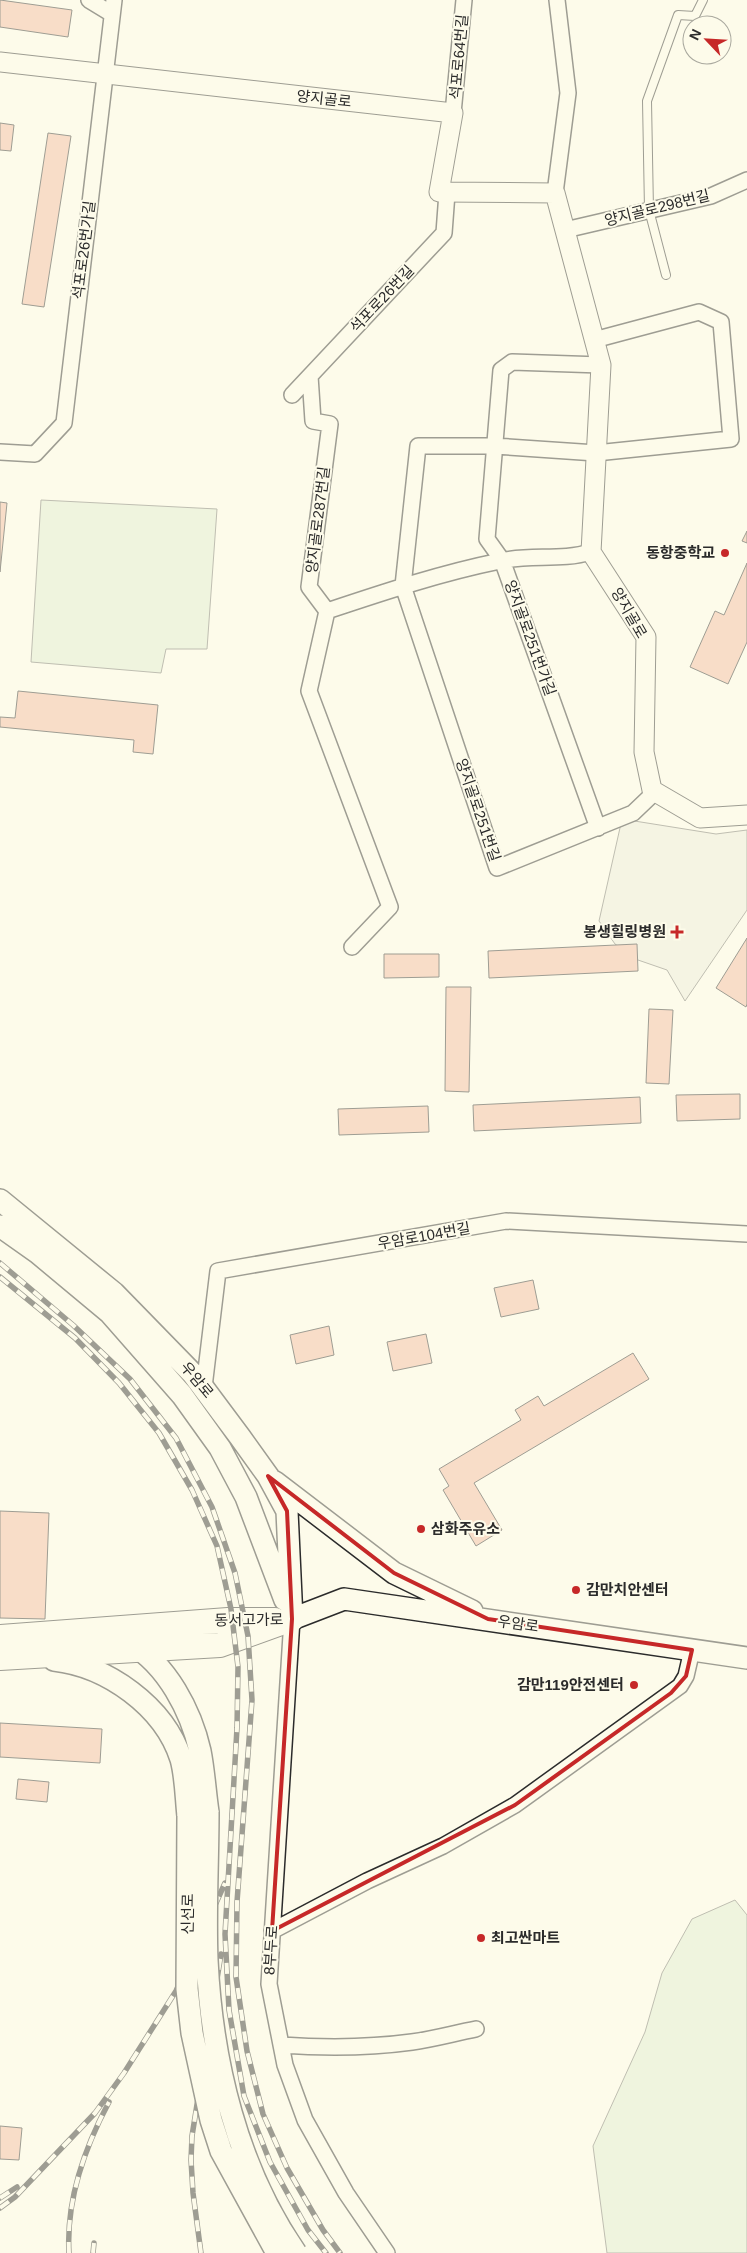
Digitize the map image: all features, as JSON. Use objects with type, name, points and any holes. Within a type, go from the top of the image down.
[{"type":"main road","name":"우암로","points":[[0,1200],[114,1292],[204,1387],[268,1476],[287,1511],[292,1619]]},
{"type":"main road","name":"우암로","points":[[0,1226],[38,1253],[110,1312],[182,1395],[220,1448],[246,1497],[292,1619]]},
{"type":"main road","points":[[268,1476],[394,1573],[488,1619]]},
{"type":"main road","name":"우암로","points":[[292,1619],[344,1600],[488,1619],[747,1658]]},
{"type":"main road","name":"동서고가로","points":[[0,1637],[228,1620],[292,1619]]},
{"type":"main road","name":"동서고가로","points":[[11,1657],[143,1651],[220,1645],[292,1619]]},
{"type":"main road","name":"신선로","points":[[104,1629],[143,1651],[158,1666],[173,1687],[188,1718],[200,1750],[187,1989],[192,2033],[211,2120],[222,2151],[277,2253]]},
{"type":"main road","name":"신선로","points":[[11,1657],[74,1663],[100,1672],[136,1696],[166,1730],[181,1759],[198,1814],[209,1998],[223,2080],[235,2130],[260,2192],[296,2253]]},
{"type":"street","points":[[89,0],[113,7]]},
{"type":"street","name":"석포로64번길","points":[[453,113],[464,0]]},
{"type":"street","points":[[352,947],[390,906],[309,691],[327,611],[402,586],[502,560],[574,557],[591,552],[600,365],[555,193],[568,93],[557,0]]},
{"type":"street","name":"석포로26번가길","points":[[0,452],[35,454],[64,422],[113,7]]},
{"type":"street","name":"양지골로","points":[[0,62],[105,76],[453,113]]},
{"type":"street","points":[[453,113],[439,192],[555,193]]},
{"type":"street","name":"양지골로298번길","points":[[565,230],[711,196],[747,180]]},
{"type":"street","name":"석포로26번길","points":[[292,395],[444,233],[447,193]]},
{"type":"street","points":[[495,446],[596,454],[731,439],[721,322],[699,312],[594,340]]},
{"type":"street","name":"양지골로251번가길","points":[[598,828],[502,560],[487,539],[501,370],[512,362],[600,365]]},
{"type":"street","name":"양지골로287번길","points":[[310,376],[313,421],[330,424],[309,587],[327,611]]},
{"type":"street","name":"양지골로251번길","points":[[495,446],[418,446],[402,586],[497,868],[633,813],[655,792]]},
{"type":"street","name":"양지골로","points":[[591,552],[646,637],[644,752],[652,790],[655,792]]},
{"type":"street","points":[[655,792],[700,818],[747,815]]},
{"type":"street","name":"우암로104번길","points":[[204,1387],[218,1271],[506,1221],[747,1234]]},
{"type":"street","name":"8부두로","points":[[292,1619],[269,1984],[284,2065],[305,2120],[346,2193],[387,2253]]},
{"type":"street","points":[[272,1931],[366,1881],[443,1846],[515,1806],[680,1686],[686,1676],[692,1650]]},
{"type":"street","points":[[281,2045],[344,2048],[381,2045],[412,2042],[476,2029]]},
{"type":"lane","points":[[666,275],[649,210],[647,101],[678,15],[695,16],[703,0]]},
{"type":"highlighted area","points":[[268,1476],[394,1573],[488,1619],[692,1650],[686,1676],[671,1693],[515,1805],[272,1931],[292,1619],[287,1511]]},
{"type":"green space","points":[[41,500],[217,509],[207,649],[166,649],[161,673],[31,662]]},
{"type":"green space","points":[[735,1900],[747,1915],[747,2253],[607,2253],[593,2146],[645,2032],[662,1973],[692,1919]]},
{"type":"shaded area","name":"봉생힐링병원","points":[[622,819],[716,834],[747,830],[747,910],[685,1001],[667,970],[638,960],[615,944],[599,921]]},
{"type":"building","points":[[0,0],[72,10],[68,37],[0,27]]},
{"type":"building","points":[[0,123],[14,125],[11,151],[0,150]]},
{"type":"building","points":[[48,133],[71,136],[44,307],[22,304]]},
{"type":"building","points":[[0,502],[7,503],[0,572]]},
{"type":"building","points":[[747,531],[747,543],[742,541]]},
{"type":"building","points":[[747,563],[747,642],[728,684],[690,667],[715,611],[724,615]]},
{"type":"building","points":[[18,691],[158,705],[153,754],[133,752],[134,740],[0,727],[0,717],[15,718]]},
{"type":"building","points":[[747,938],[747,1004],[746,1007],[716,988]]},
{"type":"building","points":[[637,944],[638,971],[489,978],[488,951]]},
{"type":"building","points":[[384,954],[439,954],[439,977],[384,978]]},
{"type":"building","points":[[446,987],[471,987],[469,1092],[445,1091]]},
{"type":"building","points":[[649,1009],[673,1010],[669,1084],[646,1083]]},
{"type":"building","points":[[740,1094],[740,1119],[677,1121],[676,1095]]},
{"type":"building","points":[[640,1097],[641,1123],[474,1131],[473,1105]]},
{"type":"building","points":[[428,1106],[429,1132],[339,1135],[338,1109]]},
{"type":"building","points":[[533,1280],[539,1309],[501,1317],[494,1288]]},
{"type":"building","points":[[329,1326],[334,1355],[296,1364],[290,1335]]},
{"type":"building","points":[[426,1334],[432,1363],[393,1371],[387,1342]]},
{"type":"building","points":[[633,1353],[649,1379],[474,1483],[502,1530],[476,1546],[443,1490],[449,1486],[439,1469],[521,1420],[515,1410],[538,1396],[544,1406]]},
{"type":"building","points":[[0,1511],[49,1513],[45,1619],[0,1618]]},
{"type":"building","points":[[0,1723],[102,1729],[100,1763],[0,1757]]},
{"type":"building","points":[[18,1779],[49,1782],[47,1802],[16,1799]]},
{"type":"building","points":[[0,2126],[22,2128],[19,2160],[0,2159]]},
{"type":"railway","points":[[0,1263],[73,1325],[130,1379],[176,1438],[212,1507],[235,1573],[248,1636],[252,1700],[237,1902],[236,1977],[247,2051],[263,2114],[287,2168],[323,2230],[340,2253]]},
{"type":"railway","points":[[0,1277],[75,1338],[119,1383],[159,1433],[192,1490],[217,1546],[231,1609],[238,1667],[237,1728],[225,1934],[229,2010],[244,2096],[270,2162],[308,2230],[326,2253]]},
{"type":"railway","points":[[0,2208],[15,2197],[95,2113],[124,2073],[176,1991],[225,1883]]},
{"type":"railway","points":[[201,2253],[193,2193],[192,2136],[221,1954]]},
{"type":"railway","points":[[69,2253],[71,2214],[79,2175],[92,2137],[109,2102]]},
{"type":"railway","points":[[0,2198],[17,2187]]},
{"type":"railway","points":[[93,2253],[94,2243]]},
{"type":"place","name":"동항중학교","points":[[725,553]]},
{"type":"place","name":"봉생힐링병원","points":[[677,932]]},
{"type":"place","name":"삼화주유소","points":[[421,1529]]},
{"type":"place","name":"감만치안센터","points":[[576,1590]]},
{"type":"place","name":"감만119안전센터","points":[[634,1685]]},
{"type":"place","name":"최고싼마트","points":[[481,1938]]}]
